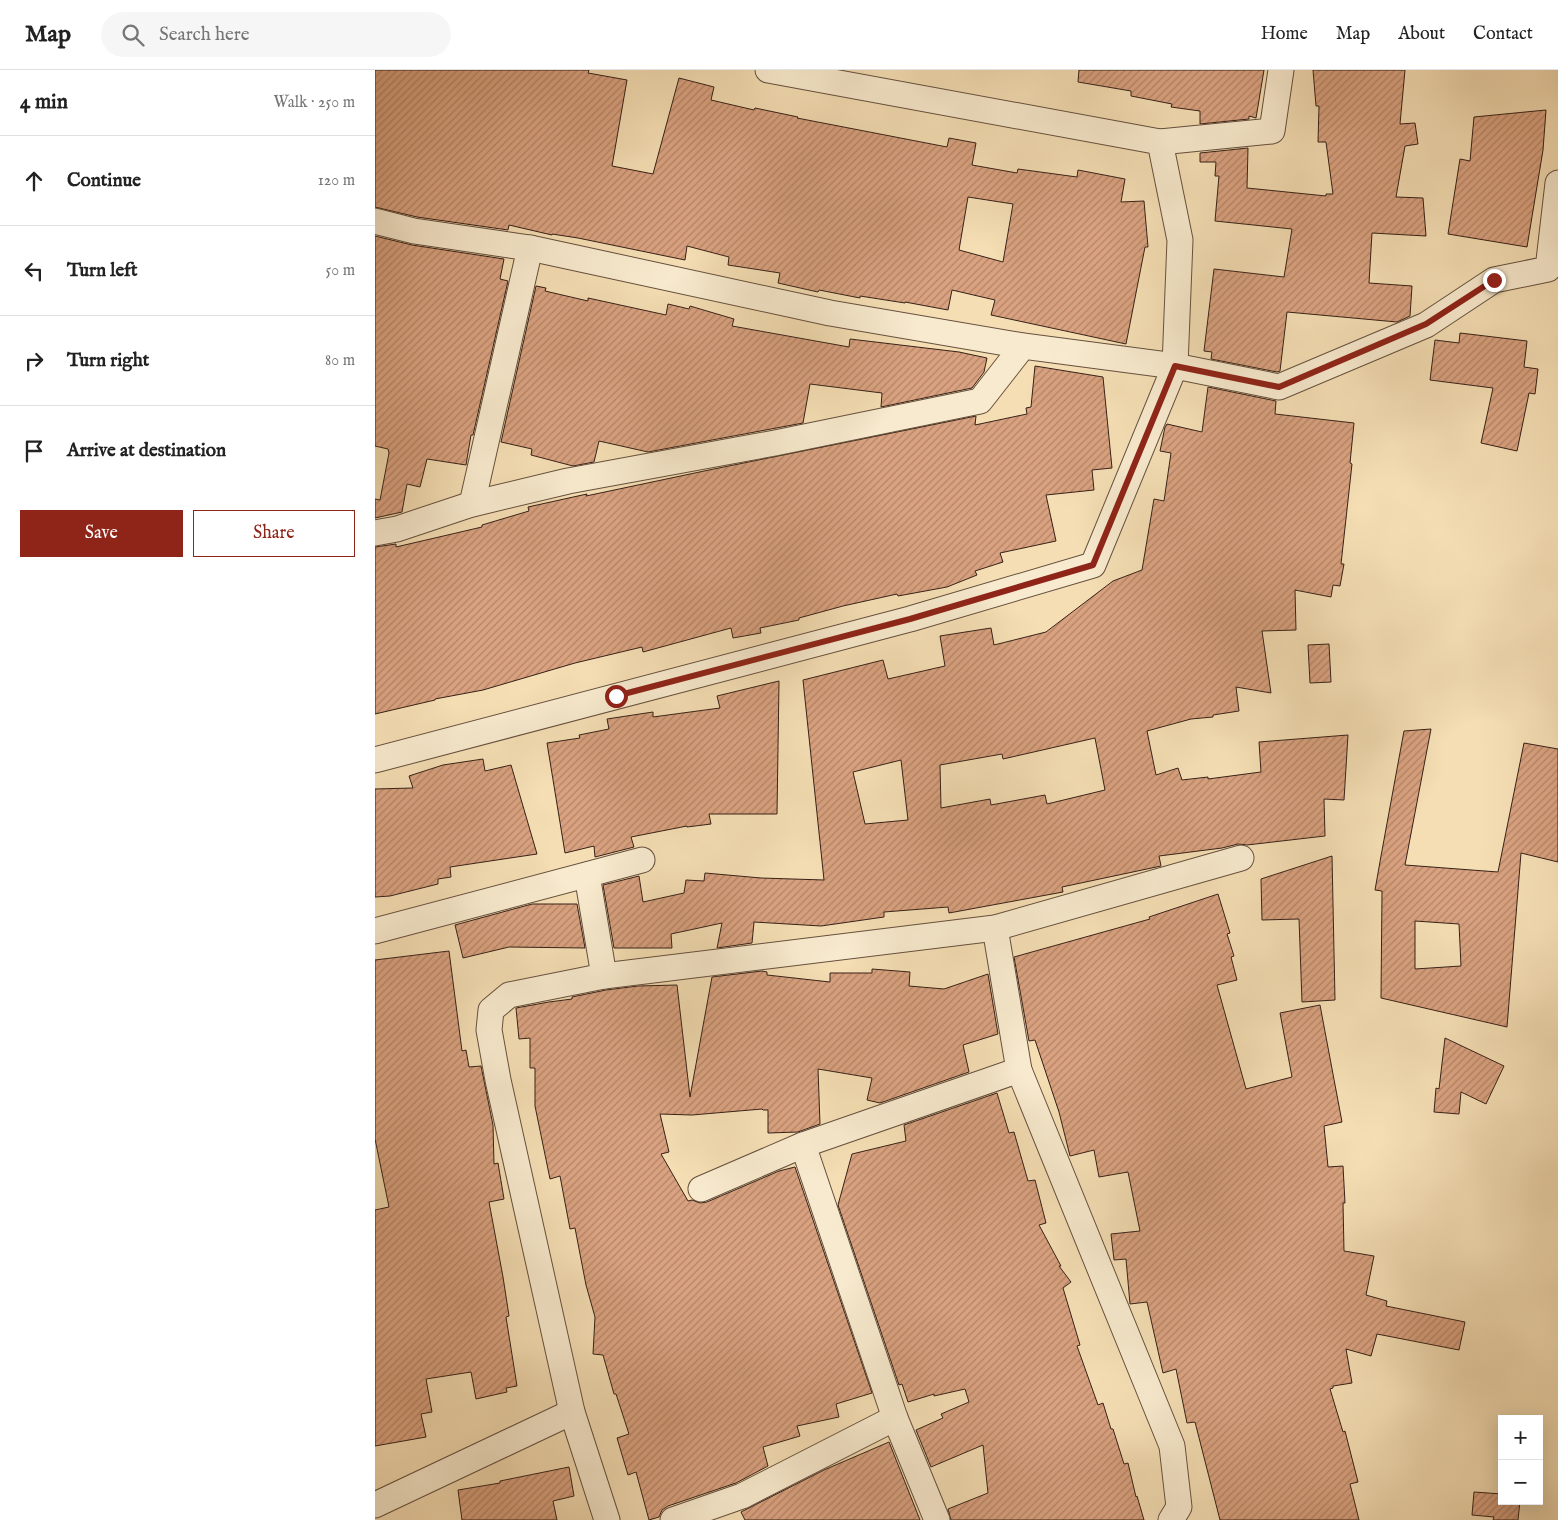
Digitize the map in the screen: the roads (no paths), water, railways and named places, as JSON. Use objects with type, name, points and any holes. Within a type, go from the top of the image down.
[{"type":"street","points":[[768,70],[1160,142],[1272,131],[1281,70]]},
{"type":"street","points":[[375,760],[910,619],[1093,565],[1175,366],[1179,240],[1160,142]]},
{"type":"street","points":[[375,221],[414,231],[530,248],[830,313],[1023,346],[1175,366],[1279,387],[1426,324],[1494,280],[1548,269],[1558,183]]},
{"type":"street","points":[[472,504],[530,248]]},
{"type":"street","points":[[375,533],[397,529],[472,504],[568,481],[775,443],[980,401],[1023,346]]},
{"type":"street","points":[[607,1520],[572,1412],[497,1080],[489,1030],[491,1010],[509,995],[604,976],[995,928],[1241,858]]},
{"type":"street","points":[[375,931],[642,860]]},
{"type":"street","points":[[587,875],[604,976]]},
{"type":"street","points":[[995,928],[1019,1070],[1172,1446],[1179,1507],[1171,1520]]},
{"type":"street","points":[[701,1190],[803,1145],[1019,1070]]},
{"type":"street","points":[[803,1145],[895,1418],[937,1520]]},
{"type":"street","points":[[375,1505],[572,1412]]},
{"type":"street","points":[[673,1520],[742,1496],[895,1418]]}]
